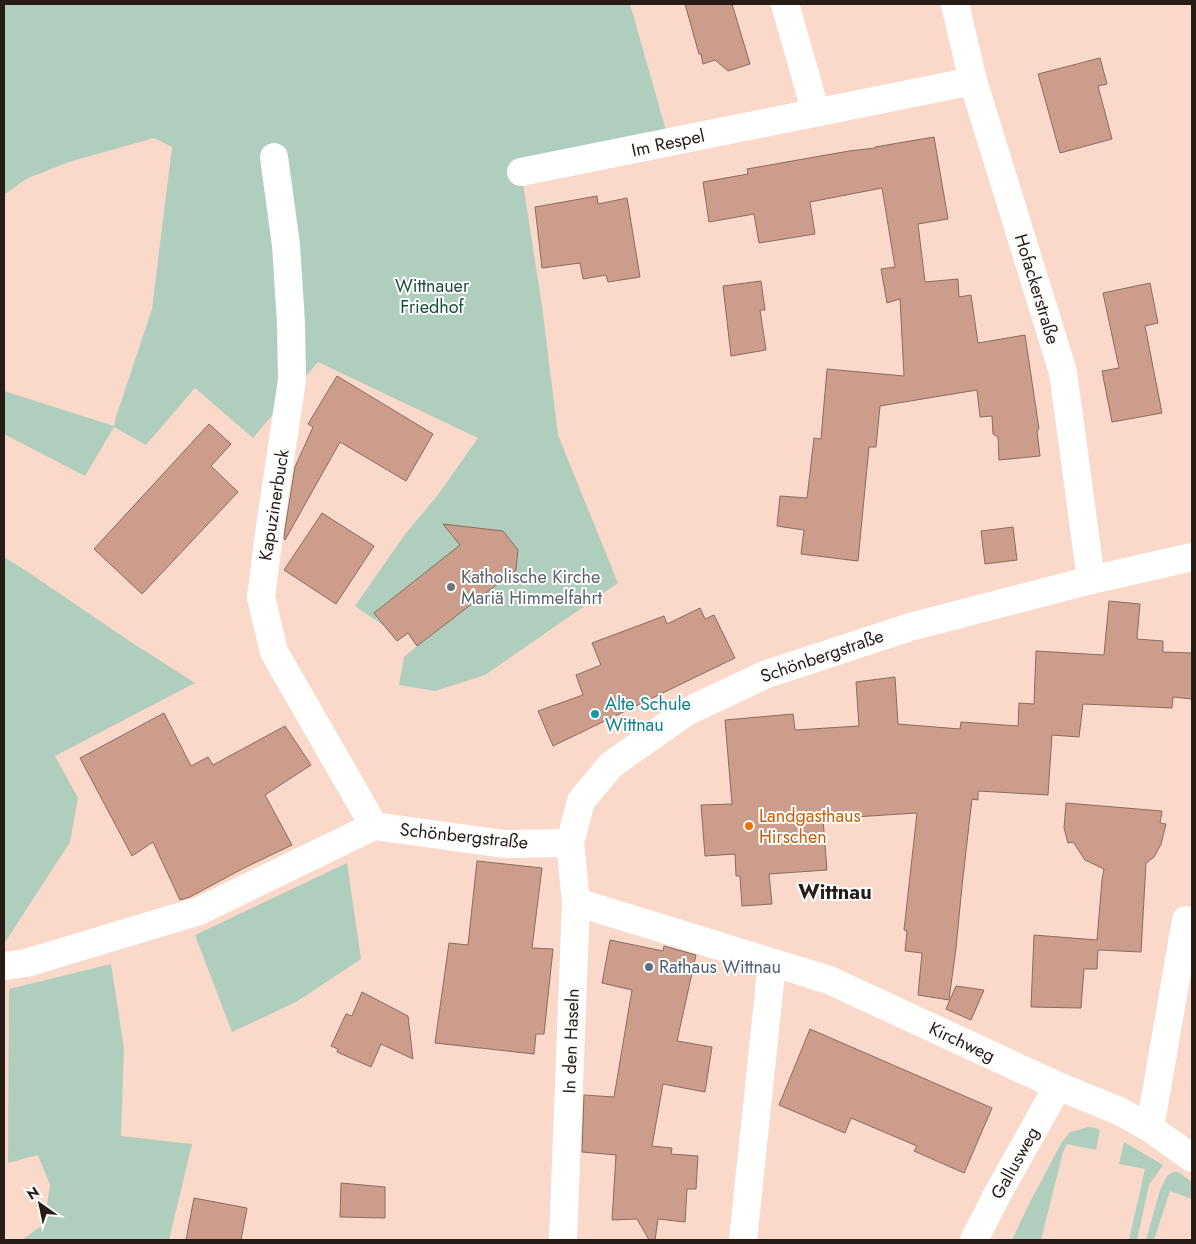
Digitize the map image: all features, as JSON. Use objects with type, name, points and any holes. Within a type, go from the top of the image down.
[{"type":"street","points":[[785,4],[816,112]]},
{"type":"street","name":"Hofackerstraße","points":[[954,4],[973,81],[1062,372],[1091,580]]},
{"type":"street","name":"Im Respel","points":[[521,172],[973,81]]},
{"type":"street","name":"Kapuzinerbuck","points":[[274,157],[286,245],[291,323],[292,380],[261,597],[274,652],[374,826]]},
{"type":"street","name":"Schönbergstraße","points":[[374,826],[504,844],[570,842],[581,801],[611,765],[686,712],[767,674],[910,627],[1091,580],[1192,557]]},
{"type":"street","points":[[4,966],[26,963],[200,911],[374,826]]},
{"type":"street","name":"In den Haseln","points":[[563,1240],[576,902],[570,842]]},
{"type":"street","name":"Kirchweg","points":[[576,902],[829,980],[1058,1086],[1119,1112],[1150,1128],[1192,1158]]},
{"type":"street","points":[[1150,1128],[1186,920]]},
{"type":"street","points":[[743,1240],[772,963]]},
{"type":"street","name":"Gallusweg","points":[[974,1240],[1058,1086]]},
{"type":"green space","name":"Wittnauer Friedhof","points":[[4,4],[630,4],[667,134],[520,164],[542,306],[558,435],[618,583],[485,675],[435,691],[399,685],[404,657],[417,646],[408,633],[397,641],[384,626],[355,606],[406,533],[437,496],[478,438],[318,362],[253,438],[195,388],[146,445],[114,427],[85,476],[4,434],[4,391],[114,426],[152,309],[172,147],[154,138],[69,162],[26,179],[4,195]]},
{"type":"green space","points":[[4,557],[195,683],[55,756],[78,798],[70,842],[4,944]]},
{"type":"green space","points":[[347,863],[361,959],[296,1002],[232,1032],[195,935]]},
{"type":"green space","points":[[111,964],[124,1048],[121,1136],[192,1144],[169,1240],[22,1240],[44,1224],[50,1185],[38,1155],[8,1163],[9,989]]},
{"type":"green space","points":[[1088,1127],[1100,1130],[1096,1150],[1067,1144],[1063,1152],[1041,1240],[1012,1240],[1062,1142],[1070,1132]]},
{"type":"green space","points":[[1124,1142],[1163,1165],[1149,1185],[1137,1240],[1129,1240],[1145,1169],[1119,1164]]},
{"type":"green space","points":[[1173,1172],[1178,1172],[1192,1182],[1192,1199],[1170,1191],[1154,1240],[1146,1240],[1160,1190],[1167,1176]]},
{"type":"building","points":[[685,4],[732,4],[750,64],[728,71],[715,60],[703,64]]},
{"type":"building","points":[[1100,58],[1107,84],[1098,86],[1112,139],[1060,153],[1038,74]]},
{"type":"building","points":[[934,137],[948,219],[918,224],[925,282],[958,279],[959,297],[971,295],[978,343],[1025,335],[1039,429],[1037,431],[1040,456],[999,460],[998,437],[993,434],[992,416],[980,417],[977,390],[880,406],[876,447],[869,447],[858,561],[801,554],[804,530],[777,526],[780,496],[807,498],[814,438],[821,439],[827,369],[904,376],[900,299],[887,303],[881,269],[895,267],[882,188],[810,202],[815,234],[759,243],[754,214],[709,222],[703,182],[748,174],[747,169]]},
{"type":"building","points":[[597,196],[598,204],[627,198],[640,277],[608,282],[606,275],[583,279],[580,263],[542,268],[535,207]]},
{"type":"building","points":[[761,281],[765,310],[760,310],[766,350],[731,356],[723,286]]},
{"type":"building","points":[[1150,283],[1158,323],[1145,326],[1162,413],[1112,422],[1102,371],[1119,368],[1103,293]]},
{"type":"building","points":[[337,376],[433,434],[406,481],[340,442],[285,540],[295,467],[313,427],[308,424]]},
{"type":"building","points":[[209,424],[231,444],[211,466],[238,492],[142,594],[94,549]]},
{"type":"building","points":[[322,513],[374,546],[336,604],[284,570]]},
{"type":"building","name":"Katholische Kirche Mariä Himmelfahrt","points":[[443,524],[503,531],[518,550],[516,570],[417,646],[408,633],[397,641],[374,613],[460,545]]},
{"type":"building","points":[[1013,527],[1017,560],[985,564],[981,531]]},
{"type":"building","points":[[1109,601],[1140,604],[1137,639],[1163,641],[1163,652],[1192,653],[1192,699],[1173,697],[1172,708],[1083,704],[1079,737],[1052,735],[1048,795],[978,791],[978,800],[972,799],[949,1000],[918,995],[922,953],[905,951],[907,931],[904,930],[917,813],[823,819],[827,870],[769,874],[772,904],[742,906],[740,876],[736,876],[735,854],[705,856],[701,805],[732,804],[725,720],[793,714],[795,730],[859,726],[856,682],[895,677],[898,724],[960,729],[961,722],[1018,726],[1019,703],[1034,704],[1036,651],[1104,655]]},
{"type":"building","points":[[700,608],[705,619],[714,615],[735,658],[553,746],[538,711],[583,695],[576,675],[601,665],[592,643],[664,616],[667,624]]},
{"type":"building","points":[[164,713],[191,766],[208,757],[213,765],[285,726],[311,765],[265,795],[292,845],[190,897],[180,900],[153,842],[132,856],[80,758]]},
{"type":"building","points":[[1066,803],[1162,811],[1160,823],[1166,824],[1161,844],[1154,857],[1146,863],[1141,952],[1098,950],[1097,969],[1084,969],[1081,1008],[1031,1007],[1034,935],[1097,940],[1104,869],[1085,860],[1073,842],[1068,843],[1064,828]]},
{"type":"building","points":[[477,861],[542,868],[532,948],[553,949],[544,1034],[536,1034],[534,1054],[435,1043],[449,943],[468,945]]},
{"type":"building","points":[[610,940],[663,951],[664,946],[696,955],[677,1041],[712,1047],[705,1092],[663,1084],[652,1146],[672,1148],[671,1154],[698,1156],[696,1189],[687,1189],[685,1222],[658,1219],[655,1240],[649,1240],[637,1219],[612,1220],[616,1155],[582,1152],[584,1095],[614,1097],[632,990],[602,983]]},
{"type":"building","points":[[956,986],[984,990],[971,1020],[946,1009]]},
{"type":"building","points":[[362,992],[408,1016],[413,1059],[381,1044],[371,1067],[337,1052],[338,1049],[331,1046],[346,1014],[352,1016]]},
{"type":"building","points":[[810,1029],[992,1108],[964,1173],[914,1151],[917,1146],[851,1118],[845,1133],[779,1105]]},
{"type":"building","points":[[341,1183],[385,1187],[385,1218],[340,1217]]},
{"type":"building","points":[[194,1198],[247,1208],[241,1240],[186,1240]]},
{"type":"place","name":"Katholische Kirche Mariä Himmelfahrt","points":[[451,587]]},
{"type":"place","name":"Alte Schule Wittnau","points":[[595,714]]},
{"type":"place","name":"Landgasthaus Hirschen","points":[[749,826]]},
{"type":"place","name":"Rathaus Wittnau","points":[[649,967]]},
{"type":"district","name":"Wittnau","points":[[835,892]]}]
